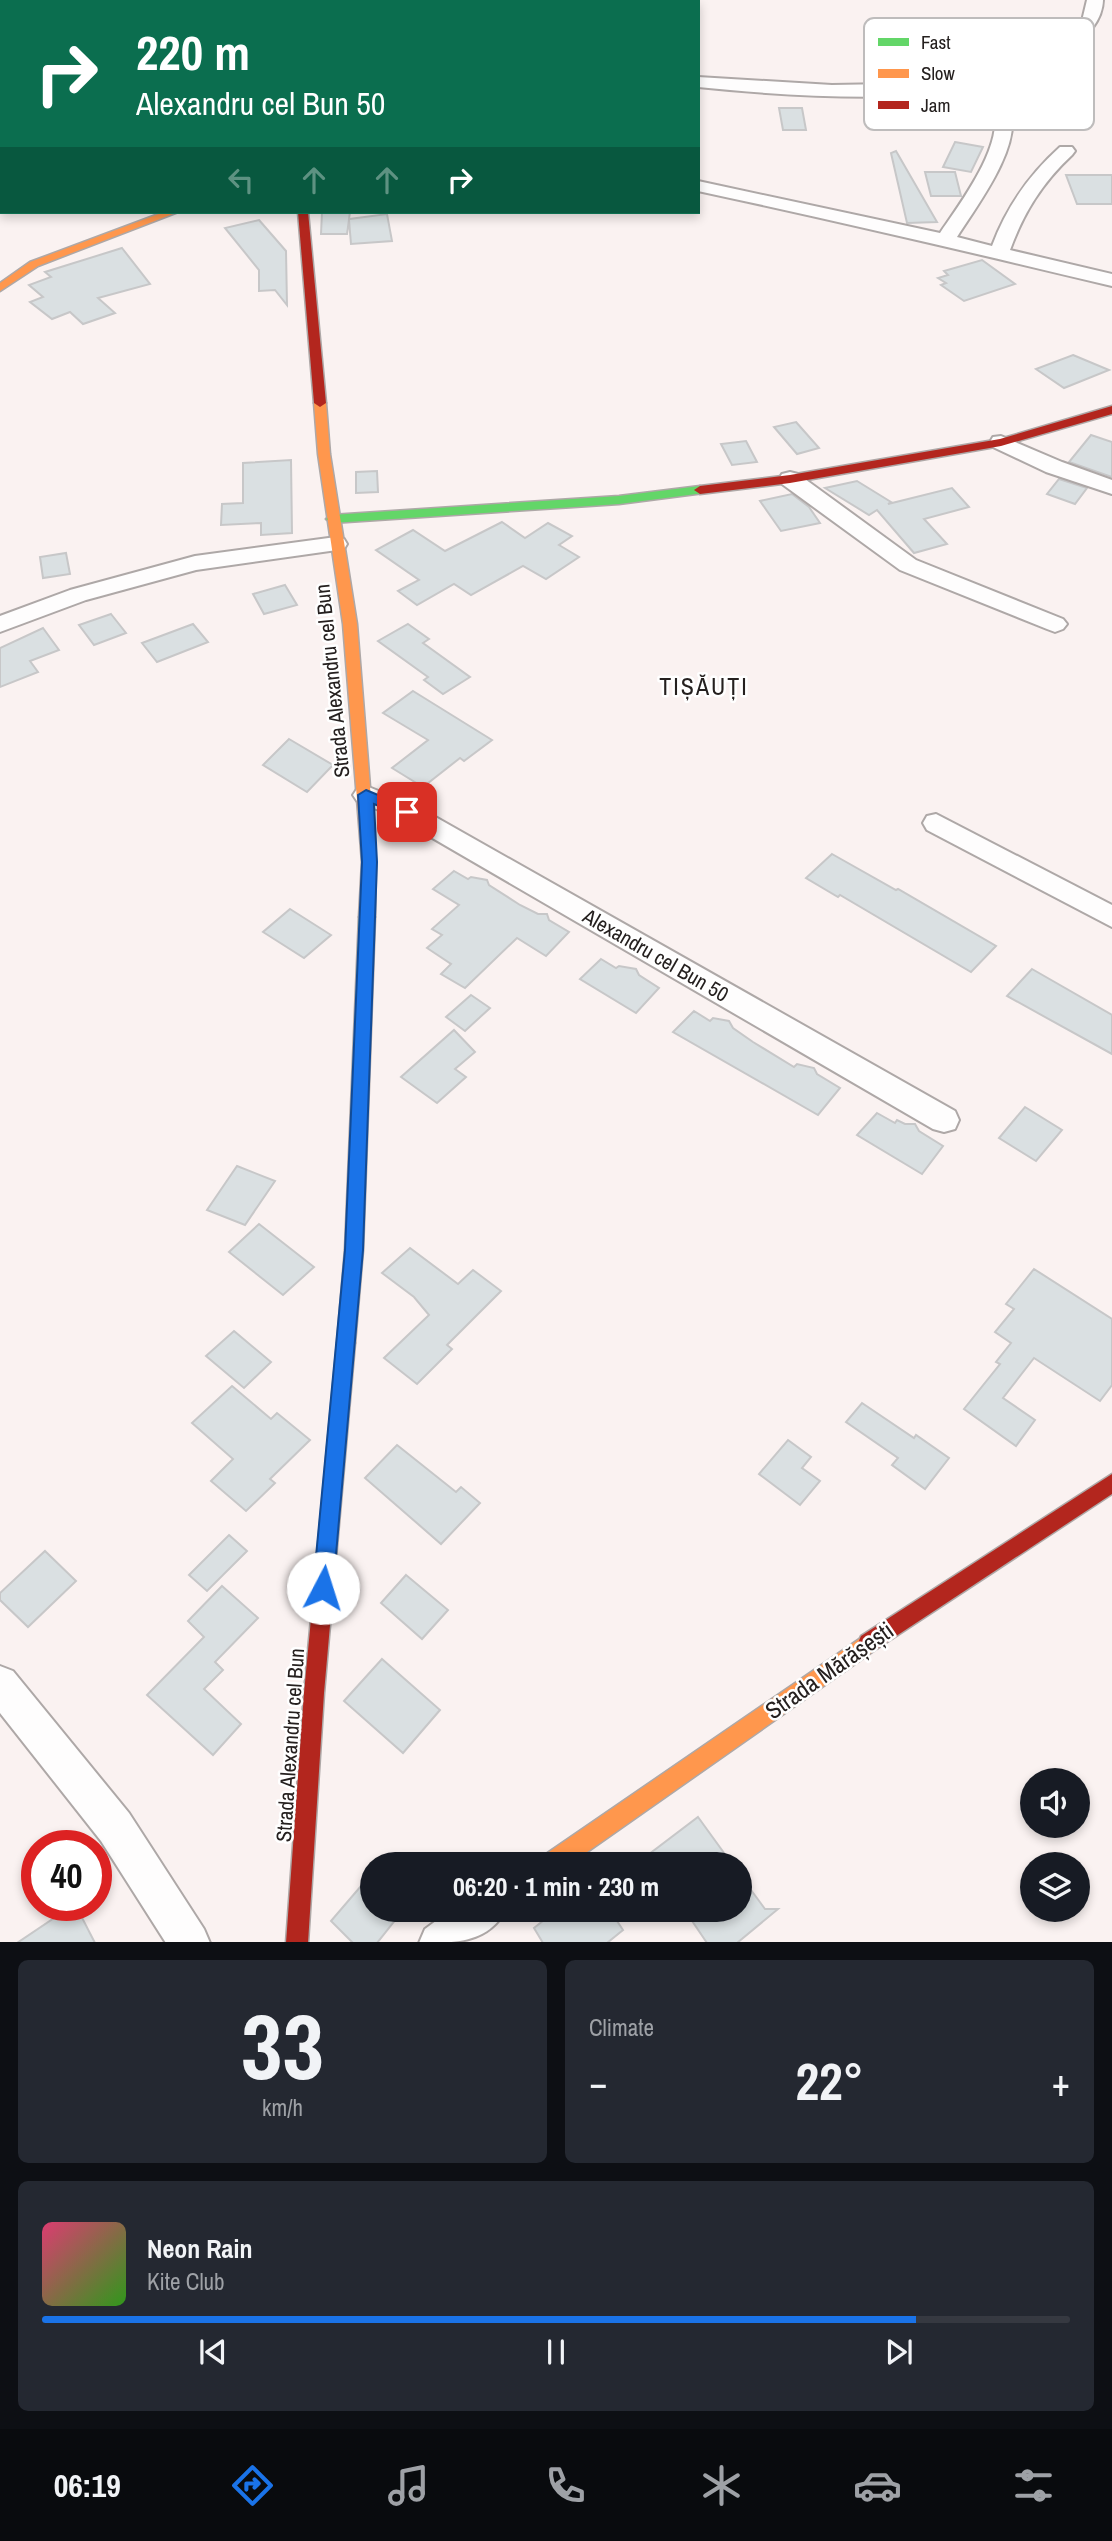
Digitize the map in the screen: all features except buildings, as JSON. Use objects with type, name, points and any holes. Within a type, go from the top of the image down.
[{"type":"street","points":[[1091,18],[1095,10],[1095,0]]},
{"type":"street","points":[[700,82],[765,89],[864,92]]},
{"type":"street","points":[[945,241],[979,188],[999,144],[1002,130]]},
{"type":"street","points":[[998,254],[1009,225],[1031,188],[1066,151]]},
{"type":"street","points":[[700,186],[1112,279]]},
{"type":"street","points":[[0,288],[34,264],[168,214]]},
{"type":"street","name":"Strada Alexandru cel Bun","points":[[296,1942],[315,1680],[354,1250],[369,876],[366,795],[350,624],[324,454],[303,214]]},
{"type":"street","points":[[332,519],[619,500],[790,479],[1001,442],[1112,410]]},
{"type":"street","points":[[1001,442],[1054,467],[1112,487]]},
{"type":"street","points":[[790,479],[908,565],[1055,624]]},
{"type":"street","points":[[0,624],[78,595],[170,569],[336,544]]},
{"type":"street","name":"Alexandru cel Bun 50","points":[[366,795],[407,812],[944,1120]]},
{"type":"street","points":[[936,823],[1112,917]]},
{"type":"street","name":"Strada Mărășești","points":[[568,1852],[931,1600],[1112,1483]]},
{"type":"street","points":[[0,1684],[115,1827],[190,1942]]},
{"type":"street","points":[[439,1942],[467,1922]]},
{"type":"traffic: fast","points":[[332,519],[619,500],[700,490]]},
{"type":"traffic: fast","points":[[346,1343],[354,1250],[367,917]]},
{"type":"traffic: slow","points":[[0,288],[34,264],[168,214]]},
{"type":"traffic: slow","points":[[320,403],[324,454],[350,624],[369,862],[367,917]]},
{"type":"traffic: slow","points":[[568,1852],[868,1643]]},
{"type":"traffic: jam","points":[[303,214],[320,403]]},
{"type":"traffic: jam","points":[[700,490],[790,479],[1001,442],[1112,410]]},
{"type":"traffic: jam","points":[[297,1942],[314,1693],[346,1343]]},
{"type":"traffic: jam","points":[[868,1643],[1112,1483]]},
{"type":"district","name":"TIȘĂUȚI","points":[[704,686]]},
{"type":"route","points":[[323,1588],[354,1250],[363,1072],[369,862],[366,795],[407,812]]}]
